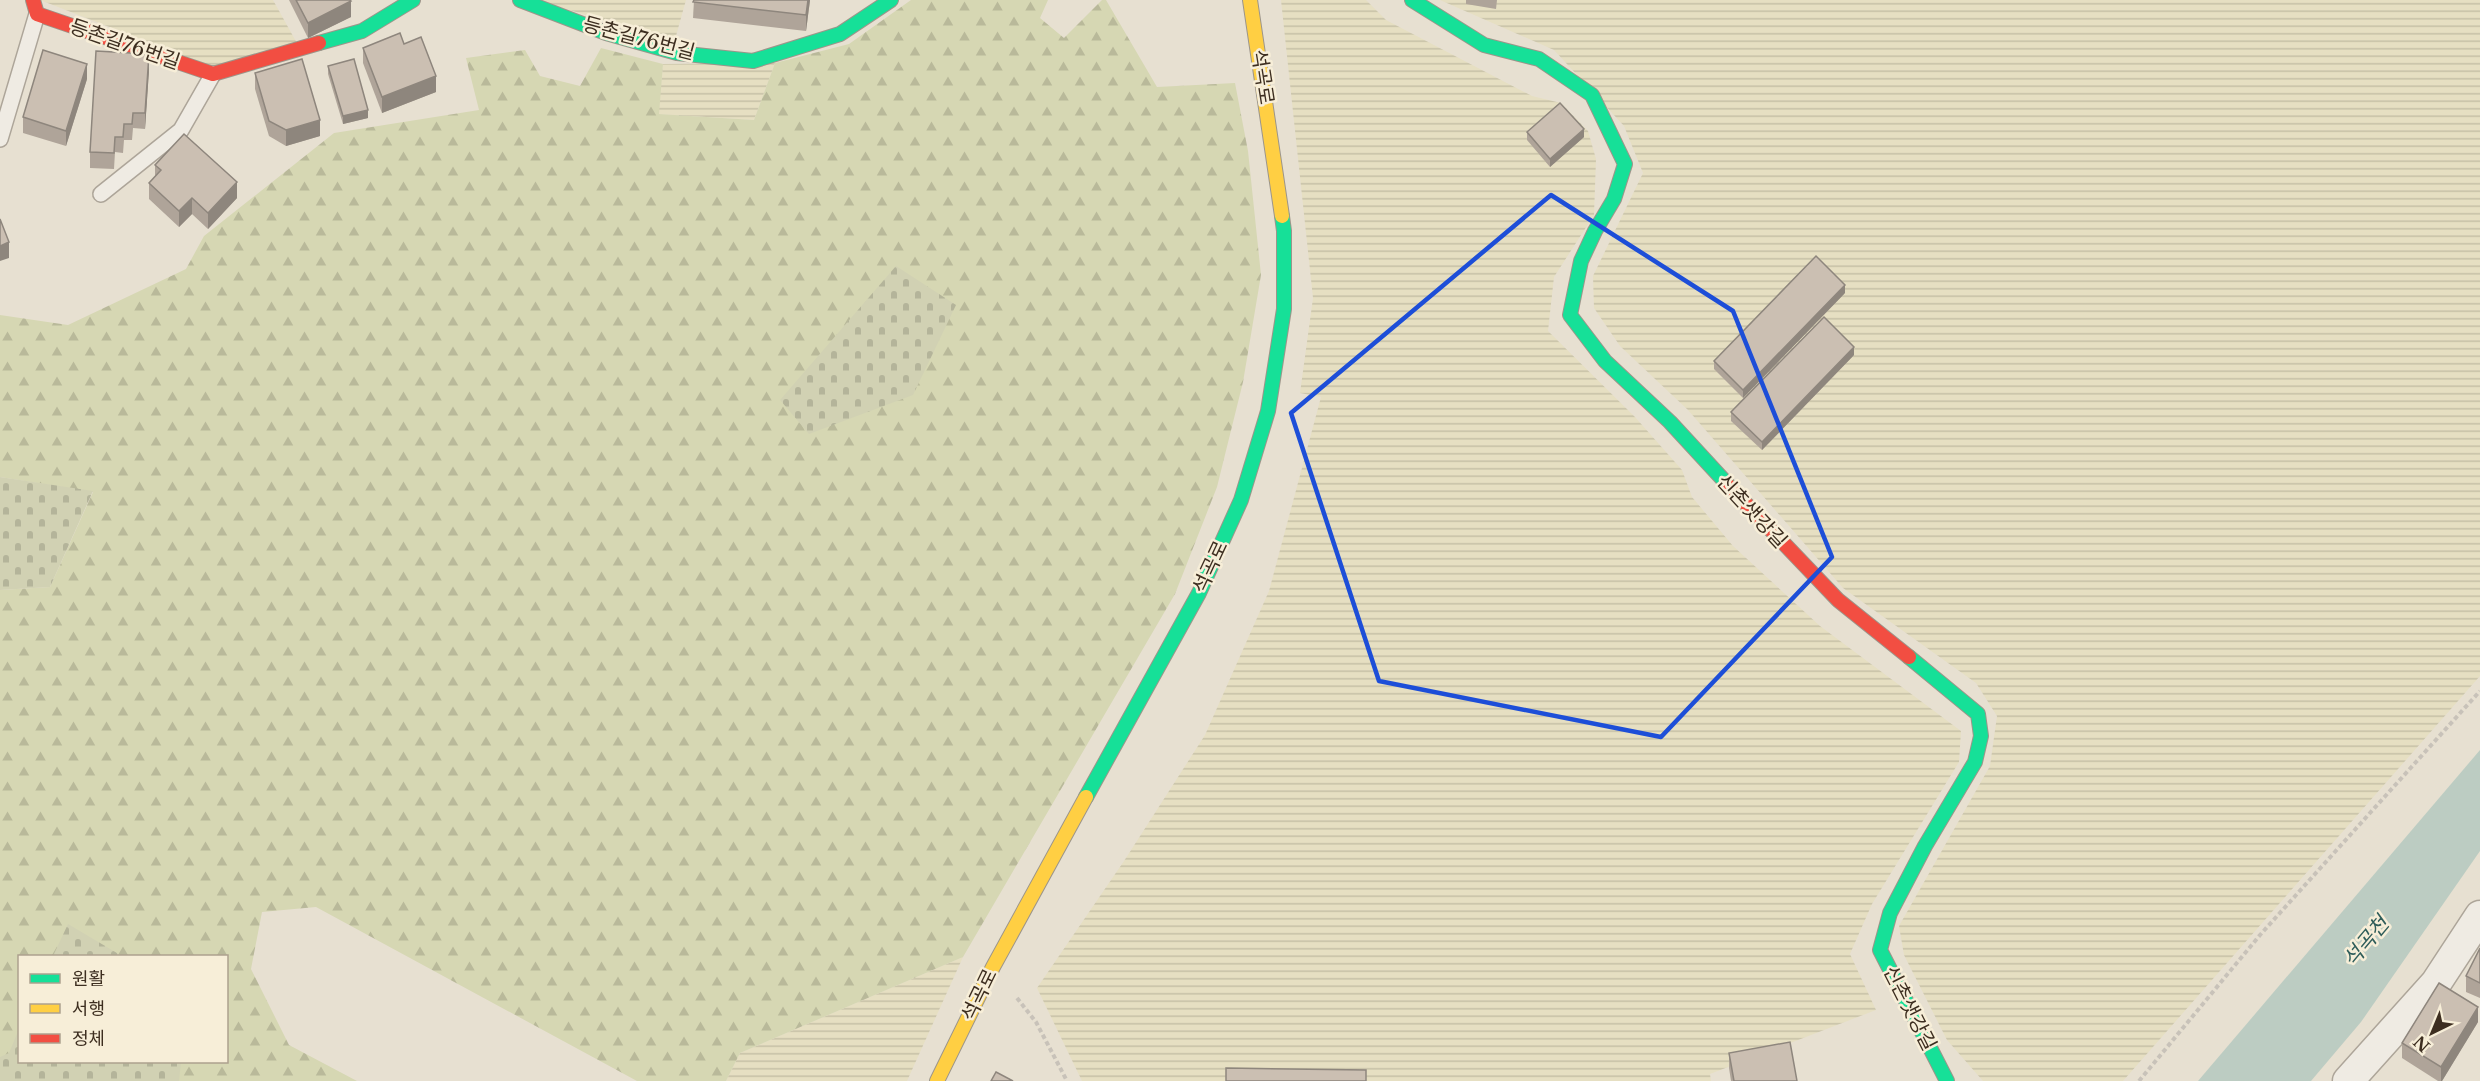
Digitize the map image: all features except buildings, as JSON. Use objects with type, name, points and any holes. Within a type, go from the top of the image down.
[{"type":"street","points":[[213,74],[362,31],[413,0]]},
{"type":"street","name":"등촌길76번길","points":[[520,0],[606,33],[677,53],[753,61],[840,34],[891,0]]},
{"type":"street","name":"석곡로","points":[[937,1081],[993,967],[1199,593],[1241,500],[1269,411],[1284,309],[1284,231],[1250,0]]},
{"type":"street","name":"신촌샛강길","points":[[1412,0],[1484,45],[1539,59],[1592,95],[1625,164],[1614,199],[1594,231],[1581,261],[1570,315],[1605,361],[1670,422],[1791,553],[1838,600],[1978,714],[1980,736],[1975,762],[1925,846],[1890,913],[1880,950],[1947,1081]]},
{"type":"street","name":"등촌길76번길","points":[[35,7],[213,74]]},
{"type":"street","points":[[2348,1081],[2440,986],[2480,916]]},
{"type":"lane","name":"등촌길76번길","points":[[0,139],[35,7]]},
{"type":"lane","points":[[101,194],[181,130],[213,74]]},
{"type":"path","points":[[2139,1081],[2260,935],[2480,691]]},
{"type":"path","points":[[993,967],[1036,1022],[1067,1081]]},
{"type":"highlighted area","points":[[1551,195],[1733,311],[1832,557],[1661,737],[1379,681],[1291,413]]},
{"type":"shaded area","points":[[40,0],[273,0],[298,45],[212,67]]},
{"type":"shaded area","points":[[538,0],[686,0],[674,43]]},
{"type":"shaded area","points":[[1281,0],[1366,0],[1386,20],[1532,96],[1561,103],[1588,131],[1596,159],[1594,215],[1554,277],[1548,331],[1635,417],[1682,470],[1692,497],[1733,546],[1820,626],[1961,731],[1959,762],[1872,904],[1850,954],[1876,1010],[1710,1074],[1711,1081],[1082,1081],[1037,988],[1124,861],[1205,735],[1269,591],[1321,397],[1300,393],[1313,298]]},
{"type":"shaded area","points":[[1440,0],[2480,0],[2480,676],[2123,1081],[1983,1081],[1947,1040],[1904,955],[1899,926],[1990,766],[1997,716],[1976,683],[1843,588],[1688,410],[1620,346],[1594,308],[1593,276],[1643,173],[1624,126],[1554,50]]},
{"type":"shaded area","points":[[775,63],[754,120],[658,114],[663,64]]},
{"type":"shaded area","points":[[963,957],[907,1081],[726,1081],[740,1053]]},
{"type":"green space","points":[[911,0],[1048,0],[1040,18],[1064,38],[1102,0],[1106,0],[1157,87],[1235,83],[1248,151],[1261,275],[1243,382],[1217,487],[1175,594],[963,957],[740,1053],[726,1081],[637,1081],[316,907],[262,912],[251,969],[289,1045],[357,1081],[0,1081],[0,590],[50,587],[93,492],[0,477],[0,315],[68,325],[186,269],[204,236],[334,133],[479,110],[466,58],[525,50],[540,76],[580,86],[601,48],[663,64],[659,114],[754,120],[775,63],[849,44]]},
{"type":"green space","points":[[896,266],[956,305],[913,395],[809,434],[780,400]]},
{"type":"green space","points":[[0,477],[93,491],[50,587],[0,590]]},
{"type":"green space","points":[[68,924],[120,955],[53,955]]},
{"type":"green space","points":[[18,1031],[18,1063],[181,1063],[179,1081],[0,1081],[0,1057],[9,1053]]},
{"type":"water","name":"석곡천","points":[[2480,750],[2480,851],[2361,1022],[2311,1081],[2198,1081]]},
{"type":"traffic: fast","points":[[319,43],[362,31],[413,0]]},
{"type":"traffic: fast","points":[[520,0],[606,33],[677,53],[753,61],[840,34],[891,0]]},
{"type":"traffic: fast","points":[[1412,0],[1484,45],[1539,59],[1592,95],[1625,164],[1614,199],[1581,261],[1570,315],[1605,361],[1670,422],[1729,486]]},
{"type":"traffic: fast","points":[[1086,797],[1199,593],[1241,500],[1268,411],[1284,309],[1282,216]]},
{"type":"traffic: fast","points":[[1909,657],[1978,714],[1981,736],[1975,762],[1925,846],[1890,913],[1880,950],[1947,1081]]},
{"type":"traffic: slow","points":[[1250,0],[1282,216]]},
{"type":"traffic: slow","points":[[937,1081],[993,967],[1086,797]]},
{"type":"traffic: jam","points":[[33,0],[37,14],[213,74],[319,43]]},
{"type":"traffic: jam","points":[[1729,486],[1838,600],[1909,657]]}]
